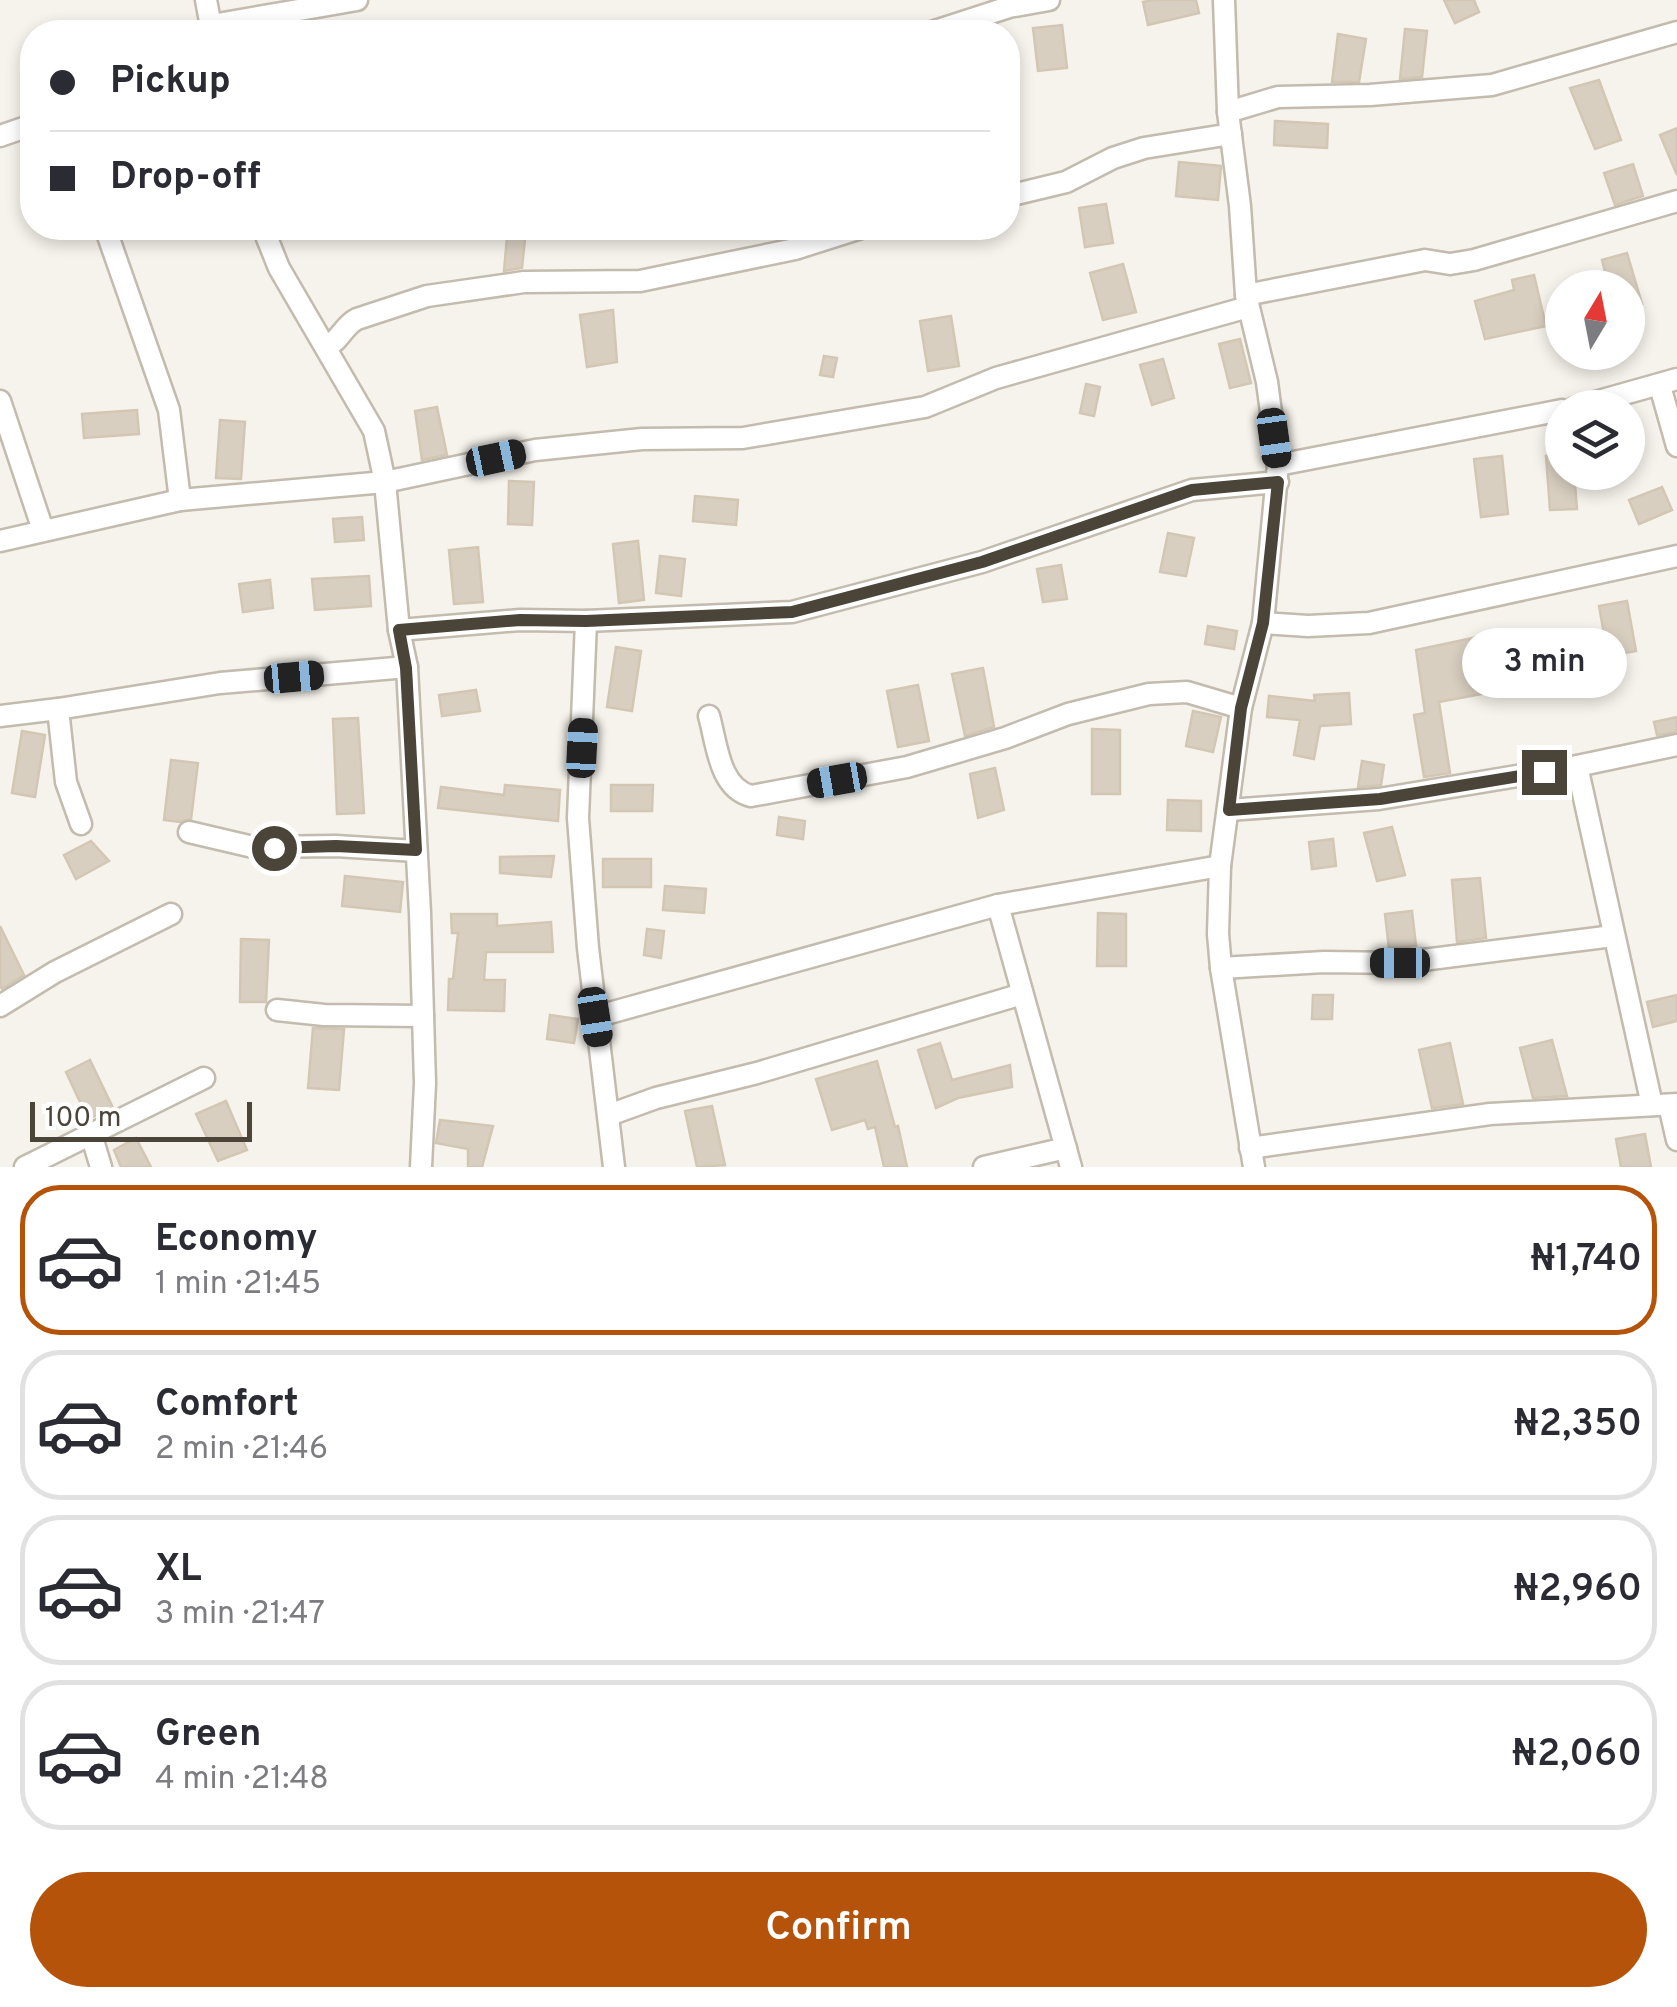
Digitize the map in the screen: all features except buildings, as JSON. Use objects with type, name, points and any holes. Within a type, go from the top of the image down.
[{"type":"street","points":[[257,20],[357,0]]},
{"type":"street","points":[[969,20],[1048,0]]},
{"type":"street","points":[[1224,0],[1228,112],[1247,301],[1267,382],[1278,474],[1263,623],[1241,708],[1220,866],[1221,968],[1252,1158],[1490,1114],[1666,1104]]},
{"type":"street","points":[[1228,112],[1278,97],[1370,95],[1492,85],[1677,32]]},
{"type":"street","points":[[1020,193],[1066,182],[1113,158],[1144,148],[1230,134]]},
{"type":"street","points":[[0,541],[180,500],[384,482],[535,450],[642,439],[743,438],[925,407],[996,378],[1247,301],[1425,260],[1450,264],[1474,260],[1677,200]]},
{"type":"street","points":[[109,240],[169,410],[180,500]]},
{"type":"street","points":[[268,240],[280,268],[374,431],[384,482],[406,668],[416,850],[425,1131],[421,1167]]},
{"type":"street","points":[[326,347],[336,342],[347,324],[427,296],[524,282],[640,282],[795,250],[825,240]]},
{"type":"street","points":[[1639,390],[1668,382],[1677,446]]},
{"type":"street","points":[[0,402],[43,530]]},
{"type":"street","points":[[399,630],[520,620],[792,612],[982,562],[1192,490],[1545,414]]},
{"type":"street","points":[[1263,623],[1370,623],[1677,556]]},
{"type":"street","points":[[586,621],[578,818],[595,1017],[614,1167]]},
{"type":"street","points":[[0,716],[220,684],[406,668]]},
{"type":"street","points":[[708,716],[729,784],[751,796],[907,767],[1005,738],[1068,714],[1150,694],[1187,692],[1241,708]]},
{"type":"street","points":[[58,709],[66,782],[81,824]]},
{"type":"street","points":[[1229,810],[1380,799],[1677,745]]},
{"type":"street","points":[[1578,766],[1613,936],[1677,1140]]},
{"type":"street","points":[[189,832],[253,848],[336,846],[416,850]]},
{"type":"street","points":[[595,1017],[998,906],[1220,866]]},
{"type":"street","points":[[984,1167],[1069,1158],[998,906]]},
{"type":"street","points":[[0,1006],[54,972],[172,914]]},
{"type":"street","points":[[1221,968],[1324,962],[1400,963],[1613,936]]},
{"type":"street","points":[[609,1115],[656,1098],[757,1073],[1022,994]]},
{"type":"street","points":[[277,1010],[324,1015],[423,1016]]},
{"type":"street","points":[[25,1167],[204,1078]]},
{"type":"street","points":[[91,1134],[101,1167]]},
{"type":"route","points":[[274,848],[416,850],[406,668],[399,630],[520,620],[792,612],[982,562],[1192,490],[1278,482],[1263,623],[1241,708],[1229,810],[1380,799],[1544,772]]}]
